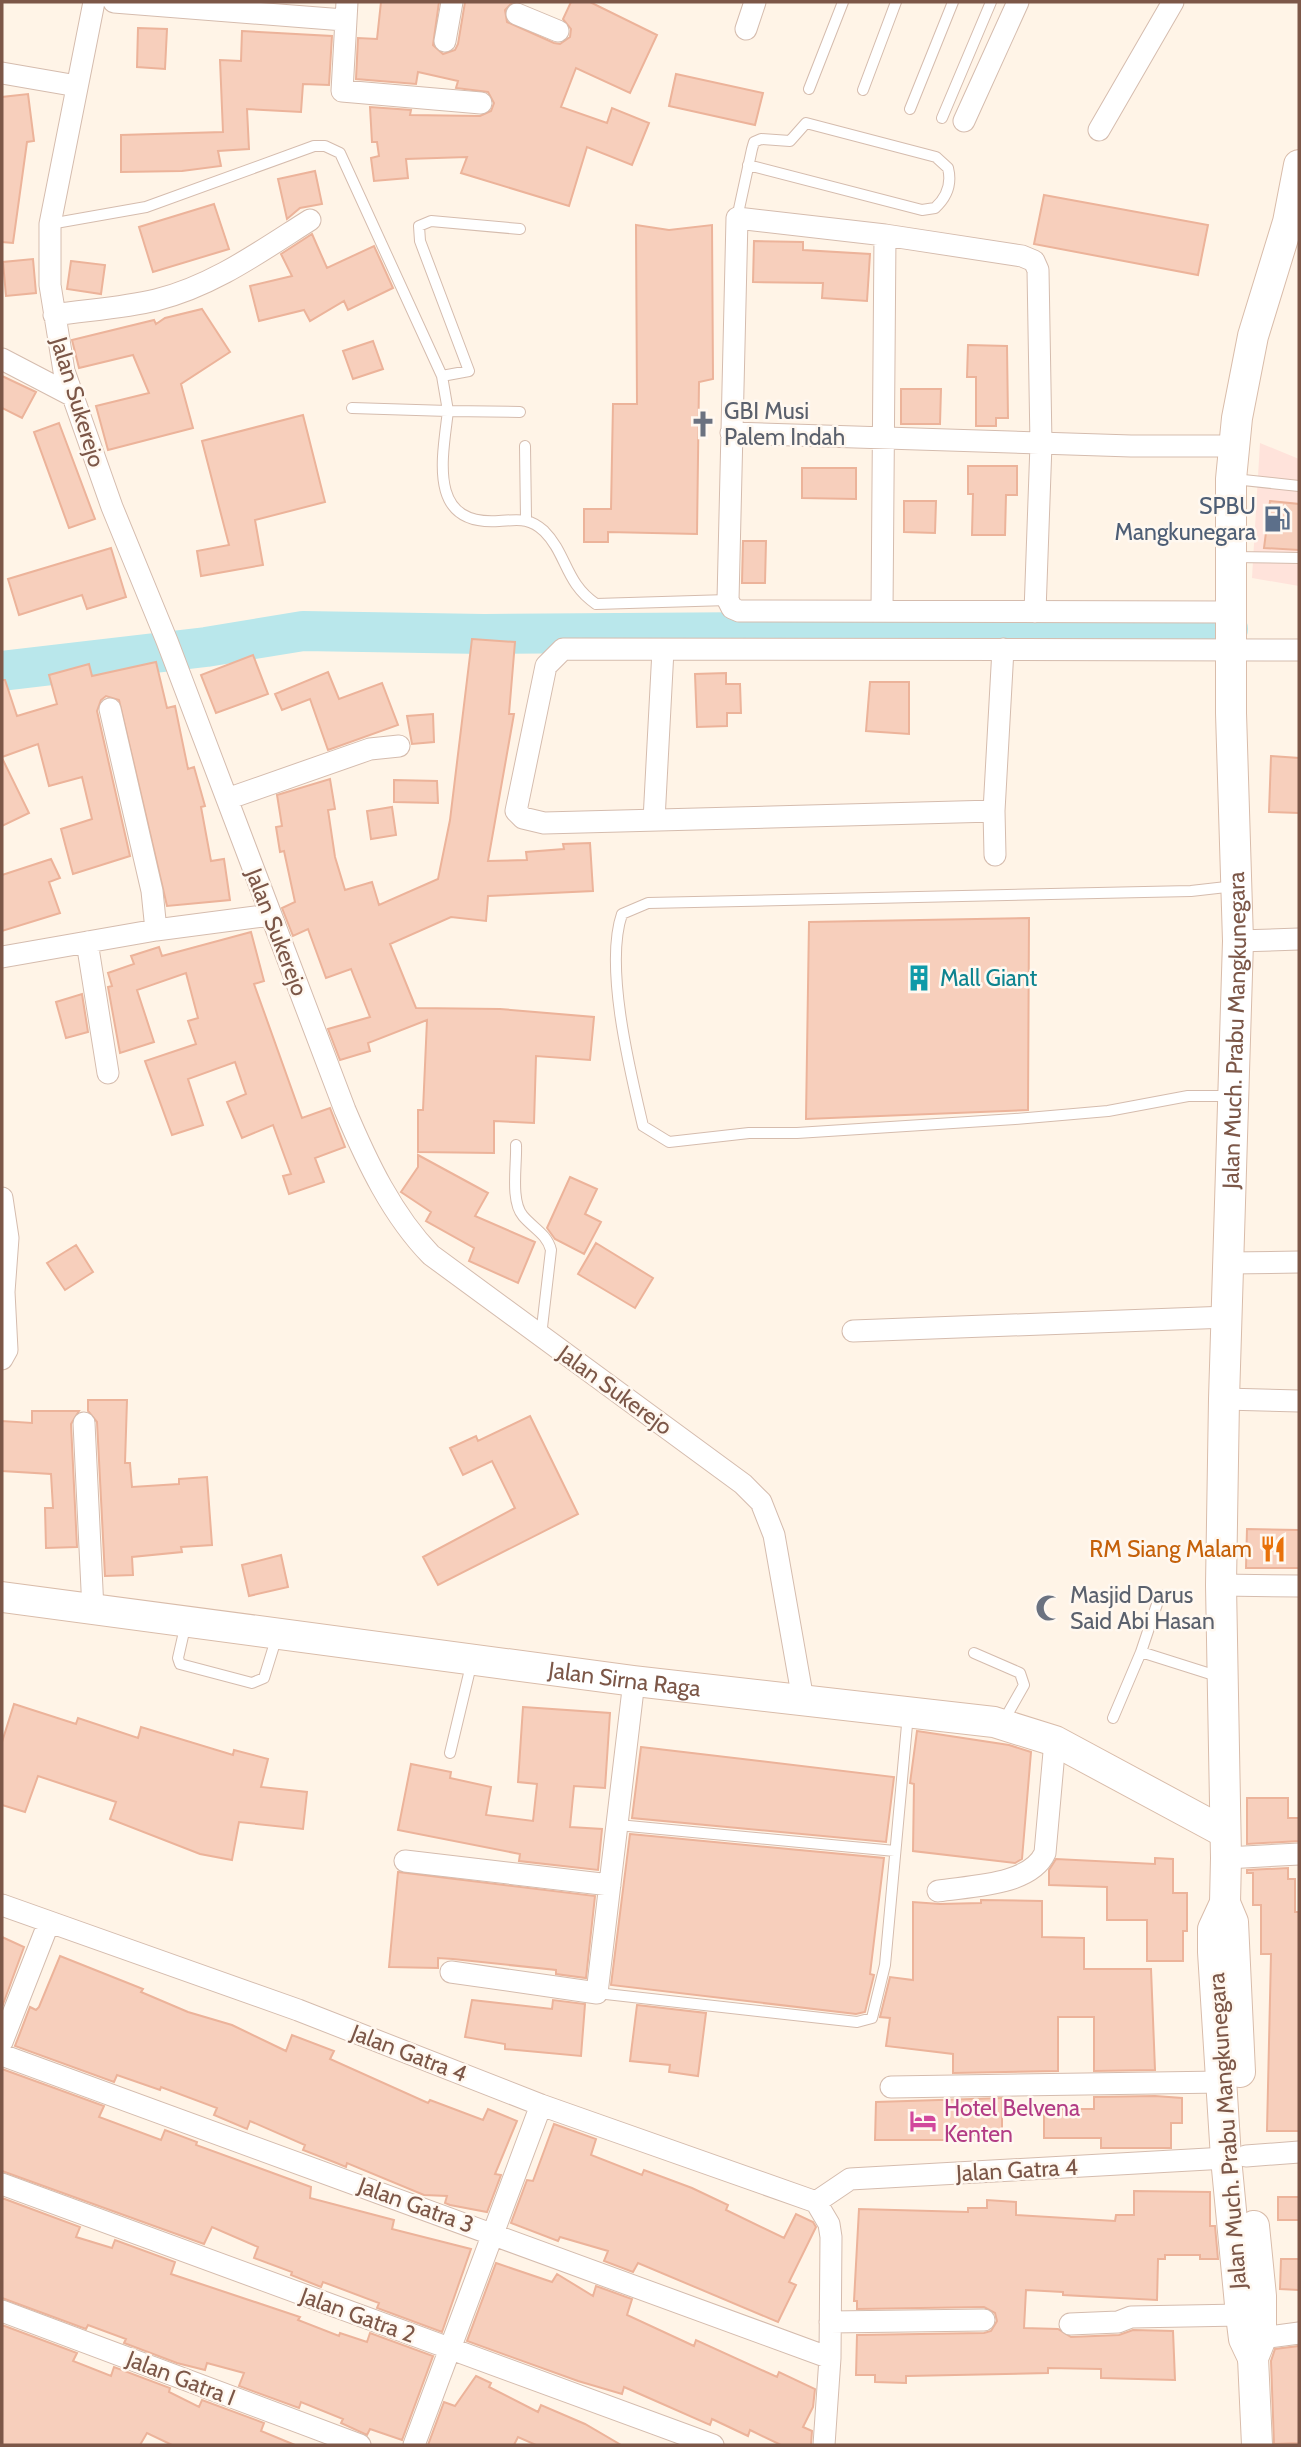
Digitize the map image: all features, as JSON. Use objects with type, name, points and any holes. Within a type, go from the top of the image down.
[{"type":"main road","name":"Jalan Much. Prabu Mangkunegara","points":[[1257,2348],[1244,2339],[1241,2315],[1233,1922],[1225,1903],[1221,1585],[1223,1399],[1228,1317],[1238,940],[1231,652],[1231,479],[1253,336],[1287,222],[1299,165]]},
{"type":"main road","name":"Jalan Sirna Raga","points":[[2,1597],[472,1661],[908,1710],[1002,1724],[1055,1741],[1225,1845]]},
{"type":"main road","name":"Jalan Much. Prabu Mangkunegara","points":[[1225,1903],[1213,1929],[1222,2082],[1261,2296],[1257,2348],[1257,2445]]},
{"type":"street","name":"Jalan Sukerejo","points":[[94,2],[50,223],[49,254],[54,315],[71,395],[136,570],[167,641],[368,1165],[409,1232],[432,1255],[743,1484],[761,1502],[774,1535],[803,1700]]},
{"type":"street","points":[[114,2],[346,11],[341,86],[344,92],[481,103]]},
{"type":"street","points":[[445,41],[452,2]]},
{"type":"street","points":[[746,29],[755,2]]},
{"type":"street","points":[[964,121],[1018,2]]},
{"type":"street","points":[[1099,130],[1172,2]]},
{"type":"street","points":[[517,13],[558,31]]},
{"type":"street","points":[[2,73],[77,86]]},
{"type":"street","points":[[1035,612],[1041,444],[1041,339],[1038,270],[1034,261],[1022,256],[885,235],[737,218],[728,600],[732,608],[739,611],[1035,612],[1231,612]]},
{"type":"street","points":[[54,315],[155,300],[177,293],[224,274],[310,220]]},
{"type":"street","points":[[882,611],[885,235]]},
{"type":"street","points":[[2,359],[71,395]]},
{"type":"street","points":[[731,433],[885,440],[1234,446]]},
{"type":"street","points":[[994,811],[544,823],[523,818],[516,811],[546,666],[556,653],[576,648],[1231,652],[1299,650]]},
{"type":"street","points":[[995,855],[994,811],[1003,649]]},
{"type":"street","points":[[654,820],[663,650]]},
{"type":"street","points":[[110,709],[152,891],[156,930]]},
{"type":"street","points":[[228,799],[370,749],[399,746]]},
{"type":"street","points":[[2,957],[156,930],[271,915]]},
{"type":"street","points":[[1238,940],[1299,939]]},
{"type":"street","points":[[87,942],[108,1073]]},
{"type":"street","points":[[2,1198],[8,1238],[4,1292],[7,1350],[2,1359]]},
{"type":"street","points":[[1229,1263],[1299,1262]]},
{"type":"street","points":[[853,1331],[1228,1317]]},
{"type":"street","points":[[1223,1399],[1299,1401]]},
{"type":"street","points":[[84,1423],[93,1610]]},
{"type":"street","points":[[1221,1585],[1299,1586]]},
{"type":"street","points":[[451,1972],[597,1993],[634,1681]]},
{"type":"street","points":[[938,1891],[1012,1878],[1040,1863],[1045,1853],[1055,1741]]},
{"type":"street","points":[[1225,1845],[1299,1854]]},
{"type":"street","points":[[405,1861],[610,1885]]},
{"type":"street","name":"Jalan Gatra 4","points":[[2,1905],[298,2010],[541,2105],[820,2208],[850,2179],[1299,2152]]},
{"type":"street","points":[[2,2042],[50,1922]]},
{"type":"street","name":"Jalan Gatra 3","points":[[2,2055],[830,2358]]},
{"type":"street","points":[[891,2087],[1222,2082]]},
{"type":"street","points":[[414,2445],[541,2105]]},
{"type":"street","name":"Jalan Gatra 2","points":[[2,2184],[713,2445]]},
{"type":"street","points":[[820,2208],[831,2237],[830,2358],[824,2445]]},
{"type":"street","name":"Jalan Gatra I","points":[[2,2311],[360,2445]]},
{"type":"street","points":[[1070,2324],[1118,2322],[1131,2317],[1241,2315]]},
{"type":"street","points":[[830,2322],[984,2320]]},
{"type":"street","points":[[1257,2348],[1299,2333]]},
{"type":"lane","points":[[809,89],[843,2]]},
{"type":"lane","points":[[863,90],[896,2]]},
{"type":"lane","points":[[910,109],[953,2]]},
{"type":"lane","points":[[942,118],[991,2]]},
{"type":"lane","points":[[737,218],[748,165],[754,142],[761,139],[787,142],[802,125],[808,123],[936,157],[948,168],[949,184],[944,198],[935,208],[922,210],[748,165]]},
{"type":"lane","points":[[50,223],[146,207],[314,146],[333,148],[340,153],[442,376],[448,411],[444,432],[445,494],[456,512],[478,522],[526,518],[544,531],[573,583],[581,594],[596,604],[728,600]]},
{"type":"lane","points":[[442,376],[469,371],[420,241],[419,226],[431,220],[520,229]]},
{"type":"lane","points":[[352,408],[520,412]]},
{"type":"lane","points":[[525,446],[526,518]]},
{"type":"lane","points":[[1231,479],[1299,486]]},
{"type":"lane","points":[[1231,557],[1299,558]]},
{"type":"lane","points":[[1234,1096],[1188,1096],[1108,1111],[1015,1119],[797,1133],[749,1133],[669,1142],[643,1126],[617,980],[616,931],[622,914],[648,903],[1191,891],[1238,886]]},
{"type":"lane","points":[[516,1145],[517,1206],[522,1215],[548,1240],[551,1250],[541,1336]]},
{"type":"lane","points":[[1113,1718],[1141,1652],[1160,1595]]},
{"type":"lane","points":[[187,1623],[178,1658],[180,1664],[252,1683],[264,1678],[277,1636]]},
{"type":"lane","points":[[1141,1652],[1222,1678]]},
{"type":"lane","points":[[974,1653],[1020,1673],[1024,1679],[1024,1685],[1002,1724]]},
{"type":"lane","points":[[450,1753],[472,1661]]},
{"type":"lane","points":[[597,1993],[867,2021],[875,2014],[885,1965],[908,1710]]},
{"type":"lane","points":[[618,1825],[895,1851]]},
{"type":"shaded area","name":"SPBU Mangkunegara","points":[[1260,443],[1299,459],[1299,586],[1252,578]]},
{"type":"building","points":[[381,2],[439,2],[433,45],[443,54],[455,50],[458,44],[465,2],[513,2],[505,10],[507,22],[554,43],[560,44],[570,37],[571,29],[563,19],[571,2],[590,2],[657,35],[630,93],[576,68],[561,107],[607,123],[612,108],[649,123],[632,165],[587,147],[569,206],[461,173],[467,157],[406,159],[408,178],[374,181],[371,158],[379,156],[377,142],[372,142],[370,107],[411,110],[410,115],[480,116],[491,111],[494,103],[488,92],[456,88],[458,81],[418,72],[416,84],[356,79],[358,38],[377,39]]},
{"type":"building","points":[[138,28],[167,29],[165,69],[137,67]]},
{"type":"building","points":[[242,31],[332,36],[329,85],[303,84],[301,112],[247,109],[249,149],[218,151],[221,166],[182,171],[121,172],[121,135],[223,132],[220,60],[241,61]]},
{"type":"building","points":[[676,74],[763,93],[755,125],[669,106]]},
{"type":"building","points":[[28,94],[34,141],[27,142],[13,243],[2,242],[2,97]]},
{"type":"building","points":[[315,171],[322,204],[300,208],[287,219],[278,179]]},
{"type":"building","points":[[1044,195],[1208,225],[1198,275],[1034,244]]},
{"type":"building","points":[[214,204],[229,249],[153,272],[139,227]]},
{"type":"building","points":[[636,225],[669,230],[712,225],[713,379],[699,382],[697,534],[608,532],[608,542],[584,542],[584,509],[611,509],[613,404],[637,404]]},
{"type":"building","points":[[312,234],[327,268],[374,246],[393,288],[348,310],[344,301],[310,321],[304,310],[259,321],[250,286],[292,276],[281,254]]},
{"type":"building","points":[[754,241],[803,242],[803,250],[870,254],[867,301],[822,298],[823,283],[753,282]]},
{"type":"building","points":[[33,259],[36,293],[6,296],[3,262]]},
{"type":"building","points":[[71,261],[105,265],[101,294],[67,289]]},
{"type":"building","points":[[202,309],[230,352],[181,384],[193,428],[108,450],[96,406],[149,393],[133,355],[79,368],[72,340],[154,320],[156,324],[165,318]]},
{"type":"building","points":[[373,341],[383,369],[353,379],[343,351]]},
{"type":"building","points":[[968,345],[1007,346],[1008,418],[996,418],[996,426],[976,426],[976,377],[967,377]]},
{"type":"building","points":[[2,376],[36,392],[22,418],[2,408]]},
{"type":"building","points":[[901,389],[941,389],[940,424],[901,424]]},
{"type":"building","points":[[303,415],[325,502],[255,520],[263,565],[201,576],[197,551],[229,545],[202,441]]},
{"type":"building","points":[[59,423],[95,519],[69,528],[34,432]]},
{"type":"building","points":[[968,466],[1017,466],[1017,495],[1006,495],[1005,535],[972,535],[973,494],[968,494]]},
{"type":"building","points":[[802,468],[856,468],[856,499],[802,498]]},
{"type":"building","points":[[904,501],[936,501],[935,533],[904,532]]},
{"type":"building","points":[[1270,501],[1299,504],[1299,550],[1264,548]]},
{"type":"building","points":[[743,541],[766,541],[765,583],[742,583]]},
{"type":"building","points":[[111,548],[126,597],[87,609],[82,595],[19,615],[8,579]]},
{"type":"building","points":[[472,639],[515,642],[509,714],[514,714],[488,861],[527,860],[526,852],[564,849],[563,844],[590,843],[593,891],[488,896],[486,921],[451,917],[390,944],[416,1008],[500,1009],[594,1017],[590,1060],[536,1056],[534,1123],[494,1121],[494,1153],[418,1152],[418,1110],[423,1110],[427,1020],[368,1043],[370,1051],[340,1060],[328,1029],[370,1017],[351,969],[326,978],[308,929],[293,936],[282,908],[295,902],[284,851],[280,852],[276,827],[282,826],[277,795],[330,779],[335,809],[328,810],[335,857],[345,890],[372,882],[379,905],[438,879],[450,820]]},
{"type":"building","points":[[253,655],[268,694],[216,713],[201,675]]},
{"type":"building","points":[[156,662],[167,708],[175,706],[188,769],[194,767],[205,806],[201,807],[211,861],[224,859],[230,900],[167,906],[119,700],[106,696],[101,700],[97,711],[130,856],[73,874],[61,829],[92,819],[82,777],[49,786],[38,744],[2,757],[2,680],[5,680],[17,716],[57,704],[49,675],[89,664],[92,676]]},
{"type":"building","points":[[328,672],[339,699],[382,683],[398,725],[328,750],[310,699],[282,710],[275,694]]},
{"type":"building","points":[[726,673],[726,684],[740,684],[741,713],[727,713],[727,726],[697,727],[695,674]]},
{"type":"building","points":[[870,682],[909,682],[909,734],[866,731]]},
{"type":"building","points":[[433,714],[434,742],[412,744],[407,716]]},
{"type":"building","points":[[1271,756],[1299,758],[1299,813],[1269,812]]},
{"type":"building","points":[[2,758],[29,813],[2,826]]},
{"type":"building","points":[[394,780],[437,781],[438,803],[394,802]]},
{"type":"building","points":[[392,807],[396,835],[371,839],[367,811]]},
{"type":"building","points":[[51,859],[60,878],[49,882],[60,913],[2,931],[2,875]]},
{"type":"building","name":"Mall Giant","points":[[1029,918],[1028,1110],[806,1119],[809,922]]},
{"type":"building","points":[[251,932],[264,981],[254,984],[302,1118],[330,1108],[345,1147],[315,1158],[324,1182],[289,1194],[283,1176],[291,1174],[273,1125],[242,1138],[227,1102],[246,1094],[235,1062],[188,1079],[203,1125],[172,1135],[145,1061],[196,1044],[188,1021],[198,1018],[186,973],[137,990],[154,1042],[120,1053],[108,987],[112,986],[108,973],[134,964],[131,956],[159,947],[162,956]]},
{"type":"building","points":[[82,994],[88,1032],[66,1038],[56,1002]]},
{"type":"building","points":[[418,1155],[488,1193],[475,1216],[535,1242],[518,1283],[469,1261],[474,1248],[426,1221],[431,1212],[401,1192],[418,1167]]},
{"type":"building","points":[[570,1177],[597,1189],[585,1214],[601,1222],[584,1254],[555,1239],[547,1228]]},
{"type":"building","points":[[596,1243],[653,1278],[635,1308],[578,1274]]},
{"type":"building","points":[[76,1245],[93,1272],[65,1290],[47,1263]]},
{"type":"building","points":[[88,1400],[127,1400],[125,1463],[130,1463],[132,1487],[179,1484],[179,1479],[207,1477],[212,1545],[181,1547],[182,1552],[132,1557],[133,1575],[105,1576],[97,1422],[88,1411]]},
{"type":"building","points":[[32,1411],[79,1411],[71,1424],[77,1547],[46,1548],[45,1508],[53,1508],[51,1474],[2,1471],[2,1421],[32,1423]]},
{"type":"building","points":[[530,1416],[578,1514],[438,1585],[423,1557],[515,1508],[492,1461],[463,1475],[450,1448],[476,1436],[478,1441]]},
{"type":"building","name":"RM Siang Malam","points":[[1247,1529],[1299,1530],[1299,1568],[1246,1568]]},
{"type":"building","points":[[281,1555],[288,1587],[249,1596],[242,1565]]},
{"type":"building","points":[[14,1704],[76,1724],[78,1718],[138,1738],[141,1727],[233,1755],[234,1750],[268,1759],[261,1787],[307,1792],[303,1829],[239,1822],[232,1860],[200,1854],[110,1819],[116,1802],[38,1776],[25,1812],[2,1805],[2,1742]]},
{"type":"building","points":[[523,1707],[610,1713],[605,1788],[574,1786],[570,1827],[602,1829],[598,1870],[519,1861],[520,1854],[398,1830],[411,1764],[451,1772],[450,1778],[491,1787],[486,1815],[533,1821],[537,1784],[518,1782]]},
{"type":"building","points":[[917,1731],[1009,1745],[1031,1752],[1022,1859],[1015,1863],[913,1851],[914,1784],[910,1783]]},
{"type":"building","points":[[641,1747],[894,1777],[886,1842],[632,1818]]},
{"type":"building","points":[[1247,1798],[1288,1798],[1288,1818],[1299,1818],[1299,1841],[1247,1844]]},
{"type":"building","points":[[630,1834],[884,1858],[870,1974],[874,1975],[865,2012],[856,2014],[611,1985]]},
{"type":"building","points":[[1155,1858],[1173,1859],[1173,1893],[1187,1893],[1187,1931],[1183,1931],[1183,1961],[1147,1961],[1147,1920],[1107,1920],[1107,1887],[1049,1885],[1049,1870],[1056,1859],[1155,1864]]},
{"type":"building","points":[[1288,1868],[1288,1879],[1295,1879],[1295,1912],[1299,1912],[1299,2131],[1267,2131],[1271,1954],[1261,1954],[1261,1905],[1253,1905],[1253,1873],[1247,1873],[1247,1870]]},
{"type":"building","points":[[398,1872],[595,1896],[586,1978],[556,1974],[556,1970],[438,1958],[438,1968],[389,1967]]},
{"type":"building","points":[[981,1900],[1042,1901],[1042,1937],[1084,1938],[1084,1969],[1151,1969],[1155,2070],[1094,2071],[1094,2017],[1058,2017],[1058,2071],[953,2073],[953,2054],[886,2046],[890,2018],[880,2017],[890,1977],[913,1980],[913,1902],[981,1903]]},
{"type":"building","points":[[2,1937],[24,1947],[2,2007]]},
{"type":"building","points":[[60,1956],[143,1989],[141,1992],[188,2012],[232,2025],[286,2051],[292,2035],[334,2051],[330,2059],[428,2103],[430,2100],[483,2120],[488,2109],[517,2121],[495,2174],[501,2175],[487,2212],[450,2205],[445,2203],[447,2196],[424,2195],[347,2163],[346,2167],[303,2150],[305,2145],[250,2121],[247,2129],[214,2115],[217,2108],[161,2087],[160,2090],[117,2075],[114,2082],[15,2046],[30,2007],[36,2010],[39,2007]]},
{"type":"building","points":[[472,2000],[552,2009],[553,2000],[585,2004],[581,2056],[505,2049],[505,2044],[465,2037]]},
{"type":"building","points":[[637,2005],[706,2013],[698,2076],[669,2072],[670,2065],[630,2061]]},
{"type":"building","points":[[2,2069],[104,2106],[99,2117],[161,2140],[165,2130],[197,2142],[196,2145],[311,2187],[310,2198],[394,2220],[392,2229],[471,2249],[442,2332],[377,2308],[379,2303],[323,2282],[321,2287],[291,2275],[292,2272],[254,2258],[258,2247],[212,2227],[204,2244],[2,2171]]},
{"type":"building","points":[[1094,2097],[1182,2098],[1182,2123],[1171,2123],[1171,2148],[1101,2148],[1101,2138],[1044,2138],[1044,2109],[1094,2109]]},
{"type":"building","name":"Hotel Belvena Kenten","points":[[1002,2098],[1002,2135],[972,2135],[972,2140],[875,2140],[876,2102]]},
{"type":"building","points":[[554,2124],[596,2139],[591,2155],[642,2175],[644,2170],[692,2188],[728,2205],[726,2210],[784,2238],[796,2214],[813,2222],[816,2227],[789,2282],[796,2285],[778,2322],[638,2263],[633,2272],[604,2261],[608,2251],[560,2237],[558,2241],[511,2223],[527,2180],[533,2181]]},
{"type":"building","points":[[1134,2191],[1210,2192],[1210,2226],[1215,2226],[1218,2259],[1200,2259],[1200,2255],[1165,2255],[1165,2259],[1158,2259],[1157,2300],[1063,2295],[1063,2292],[1026,2290],[1024,2328],[1058,2329],[1071,2337],[1119,2335],[1133,2330],[1173,2331],[1175,2380],[1101,2378],[1101,2369],[1048,2368],[1048,2373],[906,2376],[906,2383],[875,2382],[875,2375],[856,2375],[857,2335],[984,2333],[991,2331],[997,2321],[995,2313],[984,2307],[857,2309],[857,2301],[854,2301],[859,2209],[968,2212],[968,2208],[987,2208],[987,2200],[1016,2202],[1016,2215],[1115,2221],[1116,2215],[1134,2215]]},
{"type":"building","points":[[1278,2197],[1299,2197],[1299,2220],[1278,2220]]},
{"type":"building","points":[[2,2198],[80,2227],[76,2237],[112,2248],[115,2240],[175,2262],[171,2274],[300,2317],[298,2320],[339,2336],[340,2333],[367,2342],[370,2333],[433,2356],[402,2440],[370,2429],[367,2435],[341,2423],[343,2419],[301,2402],[299,2408],[239,2386],[244,2373],[207,2363],[205,2370],[177,2363],[124,2343],[126,2339],[88,2325],[86,2329],[2,2298]]},
{"type":"building","points":[[1281,2259],[1299,2259],[1299,2290],[1280,2289]]},
{"type":"building","points":[[496,2263],[552,2282],[557,2274],[593,2296],[596,2286],[632,2299],[627,2315],[694,2346],[696,2340],[777,2377],[779,2372],[815,2389],[813,2407],[803,2427],[812,2431],[811,2445],[781,2445],[750,2430],[748,2436],[712,2419],[710,2425],[624,2387],[622,2394],[467,2341]]},
{"type":"building","points":[[2,2325],[77,2353],[73,2361],[111,2376],[114,2367],[170,2388],[169,2392],[199,2407],[202,2400],[264,2423],[261,2431],[295,2445],[172,2445],[147,2433],[140,2445],[2,2445]]},
{"type":"building","points":[[1299,2346],[1299,2443],[1274,2444],[1271,2361],[1275,2349]]},
{"type":"building","points":[[476,2376],[491,2383],[489,2387],[538,2412],[541,2405],[585,2424],[621,2445],[536,2445],[518,2437],[514,2445],[428,2445],[444,2402],[455,2406]]},
{"type":"waterway","points":[[2,671],[206,647],[303,631],[484,634],[1228,629]]},
{"type":"place","name":"GBI Musi Palem Indah","points":[[703,424]]},
{"type":"place","name":"SPBU Mangkunegara","points":[[1277,519]]},
{"type":"place","name":"Mall Giant","points":[[919,978]]},
{"type":"place","name":"RM Siang Malam","points":[[1273,1549]]},
{"type":"place","name":"Masjid Darus Said Abi Hasan","points":[[1049,1608]]},
{"type":"place","name":"Hotel Belvena Kenten","points":[[923,2121]]}]
